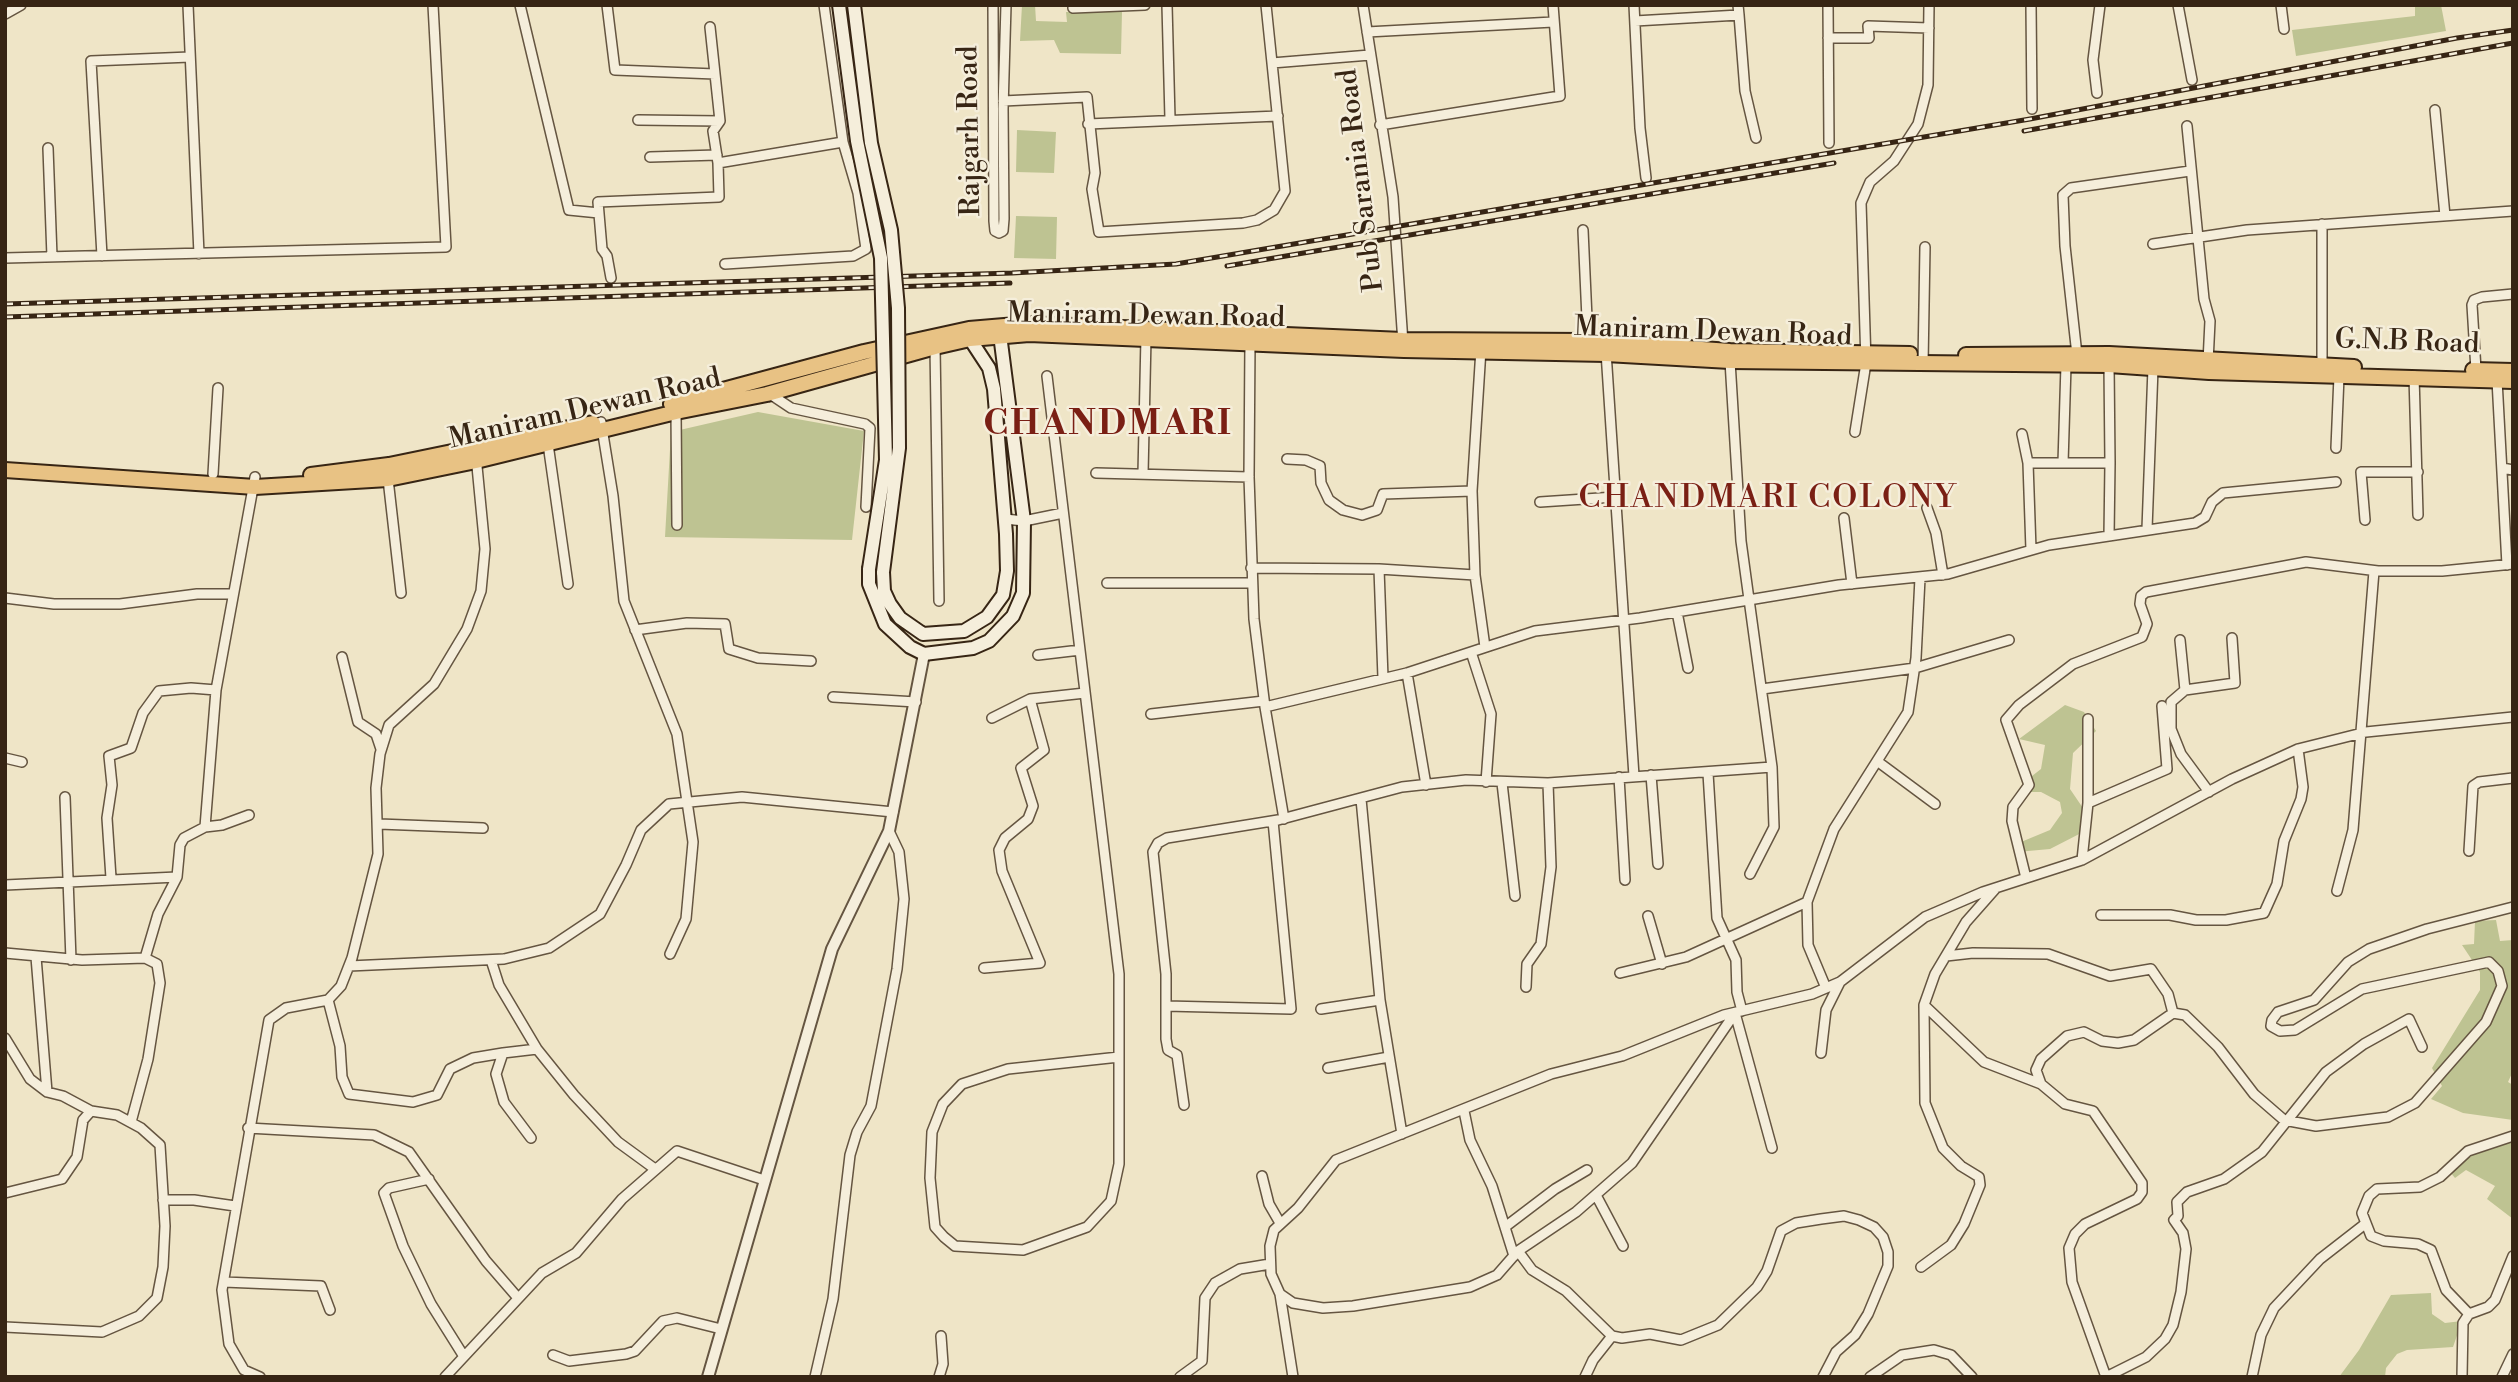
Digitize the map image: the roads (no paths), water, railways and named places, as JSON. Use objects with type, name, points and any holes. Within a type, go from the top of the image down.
[{"type":"main road","points":[[839,5],[857,141],[881,258],[886,460],[869,584],[885,624],[910,647],[924,654],[973,648],[989,641],[1013,615],[1023,593],[1024,520],[999,332]]},
{"type":"main road","points":[[854,5],[870,143],[891,230],[898,309],[898,459],[883,572],[884,591],[890,604],[914,628],[935,635],[964,631],[987,617],[1003,595],[1007,571],[994,389],[989,368],[970,334]]},
{"type":"main road","name":"Maniram Dewan Road","points":[[5,461],[213,474],[255,482],[320,475],[548,444],[601,426],[676,412],[766,387],[864,352],[970,334],[1082,324],[1481,349],[1730,351],[1923,360],[2301,371]]},
{"type":"main road","name":"Maniram Dewan Road","points":[[999,332],[1403,345],[1588,341],[1605,348],[1730,361],[1866,358]]},
{"type":"main road","name":"Maniram Dewan Road","points":[[5,470],[255,482],[388,479],[475,455],[935,346],[970,334]]},
{"type":"main road","name":"Maniram Dewan Road","points":[[1923,360],[2077,355],[2208,362],[2301,371]]},
{"type":"main road","name":"G.N.B Road","points":[[2301,371],[2322,365],[2513,371]]},
{"type":"main road","name":"G.N.B Road","points":[[2301,371],[2339,376],[2414,376],[2513,381]]},
{"type":"street","points":[[5,14],[21,5]]},
{"type":"street","points":[[188,5],[199,254]]},
{"type":"street","points":[[5,258],[446,247],[433,5]]},
{"type":"street","points":[[520,5],[569,210],[599,213]]},
{"type":"street","points":[[607,5],[615,70],[715,74]]},
{"type":"street","points":[[725,264],[853,256],[866,249],[858,193],[843,142],[824,5]]},
{"type":"street","name":"Rajgarh Road","points":[[993,5],[994,222],[995,231],[999,233],[1003,231],[1004,219],[1003,101],[1006,5]]},
{"type":"street","points":[[1074,5],[1073,8],[1145,5]]},
{"type":"street","points":[[1167,5],[1170,119]]},
{"type":"street","points":[[1003,101],[1087,97],[1095,173],[1094,206],[1099,232],[1256,220],[1275,210],[1285,191],[1266,5]]},
{"type":"street","name":"Pub Sarania Road","points":[[1363,5],[1393,197],[1403,345]]},
{"type":"street","points":[[1380,125],[1560,96],[1553,5]]},
{"type":"street","points":[[1634,5],[1646,178]]},
{"type":"street","points":[[1828,5],[1829,143]]},
{"type":"street","points":[[1855,432],[1866,358],[1863,195],[1870,182],[1902,151],[1918,124],[1928,85],[1929,5]]},
{"type":"street","points":[[2031,5],[2032,109]]},
{"type":"street","points":[[2097,93],[2093,60],[2100,5]]},
{"type":"street","points":[[2178,5],[2192,80]]},
{"type":"street","points":[[2281,5],[2284,29]]},
{"type":"street","points":[[1635,21],[1738,10],[1745,91],[1756,138]]},
{"type":"street","points":[[1367,32],[1553,22]]},
{"type":"street","points":[[1828,38],[1869,38],[1868,26],[1929,28]]},
{"type":"street","points":[[611,278],[607,256],[602,249],[598,202],[719,197],[718,159],[713,131],[720,121],[710,27]]},
{"type":"street","points":[[1272,63],[1370,55]]},
{"type":"street","points":[[102,256],[91,61],[190,57]]},
{"type":"street","points":[[2435,110],[2445,216]]},
{"type":"street","points":[[1088,124],[1278,116]]},
{"type":"street","points":[[638,120],[720,121]]},
{"type":"street","points":[[2187,126],[2204,299],[2210,321],[2208,362]]},
{"type":"street","points":[[650,157],[718,159],[843,142]]},
{"type":"street","points":[[48,148],[52,257]]},
{"type":"street","points":[[2077,355],[2065,246],[2063,195],[2071,188],[2190,171]]},
{"type":"street","points":[[2153,244],[2247,230],[2513,211]]},
{"type":"street","points":[[2322,224],[2322,365]]},
{"type":"street","points":[[1583,230],[1588,341]]},
{"type":"street","points":[[1923,360],[1925,247]]},
{"type":"street","points":[[2476,370],[2472,306],[2474,300],[2513,294]]},
{"type":"street","points":[[1143,474],[1146,337]]},
{"type":"street","points":[[1250,342],[1249,477],[1252,583],[1264,704],[1284,819]]},
{"type":"street","points":[[935,346],[939,601]]},
{"type":"street","points":[[1605,348],[1634,776]]},
{"type":"street","points":[[1481,349],[1472,491],[1475,575],[1485,647]]},
{"type":"street","points":[[1730,361],[1741,541],[1772,767],[1774,827],[1750,874]]},
{"type":"street","points":[[2063,463],[2066,365]]},
{"type":"street","points":[[2109,365],[2109,536]]},
{"type":"street","points":[[2147,529],[2154,368]]},
{"type":"street","points":[[1047,376],[1119,974],[1119,1058],[1119,1164],[1111,1201],[1087,1227],[1023,1250],[955,1246],[944,1237],[935,1227],[930,1178],[932,1132],[943,1104],[962,1084],[1008,1069],[1119,1058]]},
{"type":"street","points":[[2336,448],[2339,376]]},
{"type":"street","points":[[2414,376],[2418,515]]},
{"type":"street","points":[[2026,878],[2012,821],[2013,807],[2029,785],[2006,720],[2019,705],[2073,664],[2142,637],[2147,624],[2140,604],[2141,596],[2160,589],[2305,562],[2374,571],[2442,571],[2510,565],[2501,468],[2497,380]]},
{"type":"street","points":[[766,387],[790,408],[865,424],[870,428],[866,507]]},
{"type":"street","points":[[213,474],[218,388]]},
{"type":"street","points":[[676,412],[677,525]]},
{"type":"street","points":[[601,426],[613,496],[624,601],[677,734],[692,842],[686,919],[670,954]]},
{"type":"street","points":[[2022,434],[2028,463],[2031,551]]},
{"type":"street","points":[[548,444],[569,584]]},
{"type":"street","points":[[260,1377],[243,1373],[229,1344],[224,1322],[224,1282],[248,1128],[269,1020],[286,1008],[328,1000],[341,986],[349,966],[378,855],[376,788],[381,751],[389,725],[434,684],[467,629],[481,591],[485,549],[475,455]]},
{"type":"street","points":[[1287,459],[1306,460],[1320,467],[1321,483],[1329,500],[1343,510],[1362,515],[1377,510],[1383,494],[1472,491]]},
{"type":"street","points":[[2028,463],[2110,463]]},
{"type":"street","points":[[2501,468],[2513,470]]},
{"type":"street","points":[[1096,472],[1249,477]]},
{"type":"street","points":[[2365,520],[2361,472],[2418,472]]},
{"type":"street","points":[[388,479],[401,593]]},
{"type":"street","points":[[205,827],[216,690],[255,482]]},
{"type":"street","points":[[1151,714],[1264,704],[1407,673],[1535,631],[1625,620],[1852,584],[1943,575],[2031,551],[2147,529],[2195,523],[2205,517],[2212,502],[2223,493],[2336,482]]},
{"type":"street","points":[[1540,502],[1615,497]]},
{"type":"street","points":[[1927,508],[1936,533],[1943,575]]},
{"type":"street","points":[[1005,519],[1024,520],[1063,513]]},
{"type":"street","points":[[1844,518],[1852,584]]},
{"type":"street","points":[[1251,568],[1379,569],[1475,575]]},
{"type":"street","points":[[1379,569],[1383,678]]},
{"type":"street","points":[[2337,891],[2353,830],[2358,734],[2374,571]]},
{"type":"street","points":[[1826,988],[1808,945],[1807,902],[1834,829],[1908,712],[1920,578]]},
{"type":"street","points":[[1107,583],[1252,583]]},
{"type":"street","points":[[5,598],[54,604],[120,604],[198,594],[233,594]]},
{"type":"street","points":[[1677,612],[1688,668]]},
{"type":"street","points":[[635,630],[687,622],[725,624],[729,649],[758,658],[811,661]]},
{"type":"street","points":[[2209,792],[2181,754],[2171,729],[2171,702],[2185,690],[2235,683],[2232,638]]},
{"type":"street","points":[[1762,689],[1914,668],[2008,640]]},
{"type":"street","points":[[2180,640],[2185,690]]},
{"type":"street","points":[[1038,655],[1080,650]]},
{"type":"street","points":[[1471,652],[1491,714],[1486,782]]},
{"type":"street","points":[[708,1377],[832,949],[890,831],[924,654]]},
{"type":"street","points":[[342,657],[358,722],[376,734],[381,751]]},
{"type":"street","points":[[1407,673],[1426,785]]},
{"type":"street","points":[[111,878],[107,818],[112,785],[109,756],[131,748],[143,713],[159,691],[191,688],[216,690]]},
{"type":"street","points":[[992,718],[1030,699],[1085,693]]},
{"type":"street","points":[[833,697],[916,702]]},
{"type":"street","points":[[984,968],[1040,963],[1002,871],[999,850],[1005,838],[1028,819],[1033,806],[1021,768],[1044,750],[1030,699]]},
{"type":"street","points":[[2088,803],[2168,769],[2162,706]]},
{"type":"street","points":[[1293,1377],[1280,1294],[1270,1264],[1270,1246],[1280,1223],[1298,1208],[1336,1160],[1551,1074],[1622,1056],[1669,1035],[1826,988],[1840,982],[1925,917],[1997,887],[2081,860],[2209,792],[2298,749],[2358,734],[2513,717]]},
{"type":"street","points":[[2081,860],[2088,803],[2088,719]]},
{"type":"street","points":[[2101,915],[2170,915],[2196,920],[2226,920],[2264,913],[2277,884],[2284,841],[2301,799],[2303,787],[2298,749]]},
{"type":"street","points":[[5,758],[22,762]]},
{"type":"street","points":[[1877,761],[1936,804]]},
{"type":"street","points":[[1184,1105],[1177,1055],[1168,1050],[1166,1039],[1166,974],[1153,852],[1158,843],[1167,838],[1284,819],[1402,787],[1486,782],[1548,783],[1772,767]]},
{"type":"street","points":[[1708,773],[1717,918],[1736,961],[1739,1012],[1772,1148]]},
{"type":"street","points":[[1651,775],[1658,864]]},
{"type":"street","points":[[1619,777],[1625,880]]},
{"type":"street","points":[[2469,851],[2473,786],[2479,782],[2513,778]]},
{"type":"street","points":[[1502,783],[1515,896]]},
{"type":"street","points":[[1525,987],[1527,964],[1541,944],[1551,867],[1548,783]]},
{"type":"street","points":[[65,797],[71,960]]},
{"type":"street","points":[[349,966],[491,960],[549,948],[600,914],[641,830],[669,804],[742,797],[893,812]]},
{"type":"street","points":[[1361,799],[1380,1000],[1402,1135]]},
{"type":"street","points":[[145,958],[158,914],[177,877],[180,845],[184,838],[205,827],[222,825],[249,815]]},
{"type":"street","points":[[1166,1006],[1291,1009],[1273,821]]},
{"type":"street","points":[[379,824],[483,828]]},
{"type":"street","points":[[815,1377],[834,1299],[850,1155],[857,1132],[871,1106],[897,969],[904,899],[899,852],[890,831]]},
{"type":"street","points":[[5,885],[177,877]]},
{"type":"street","points":[[1921,1267],[1951,1245],[1964,1224],[1980,1185],[1979,1177],[1961,1166],[1943,1148],[1925,1103],[1924,1005],[1946,956],[1966,922],[1997,887]]},
{"type":"street","points":[[1620,973],[1662,964],[1807,902]]},
{"type":"street","points":[[2041,1084],[2036,1070],[2041,1059],[2067,1036],[2084,1032],[2102,1041],[2118,1043],[2134,1040],[2173,1013],[2185,1015],[2199,1025],[2269,1110],[2289,1121],[2316,1126],[2388,1117],[2414,1103],[2486,1022],[2502,986],[2498,971],[2489,962],[2362,989],[2295,1030],[2280,1031],[2271,1026],[2278,1012],[2314,1000],[2348,961],[2369,949],[2427,929],[2513,907]]},
{"type":"street","points":[[1648,916],[1662,964]]},
{"type":"street","points":[[5,953],[71,960],[145,958],[157,964],[160,983],[148,1059],[131,1122]]},
{"type":"street","points":[[1946,956],[1973,953],[2048,954],[2110,976],[2151,969],[2168,994],[2173,1013]]},
{"type":"street","points":[[36,957],[47,1092]]},
{"type":"street","points":[[491,960],[499,985],[537,1049],[574,1096],[618,1142],[655,1169]]},
{"type":"street","points":[[1822,1053],[1826,1010],[1840,982]]},
{"type":"street","points":[[328,1000],[340,1046],[342,1077],[349,1094],[413,1102],[437,1095],[450,1069],[473,1058],[537,1049]]},
{"type":"street","points":[[1321,1009],[1380,1000]]},
{"type":"street","points":[[1924,1005],[1984,1062],[2041,1084],[2065,1104],[2092,1111],[2142,1183],[2142,1192],[2137,1199],[2085,1224],[2075,1234],[2069,1248],[2072,1282],[2106,1377],[2146,1357],[2165,1339],[2173,1325],[2182,1292],[2186,1249],[2183,1233],[2174,1220],[2178,1216],[2177,1202],[2187,1192],[2224,1179],[2262,1152],[2326,1072],[2404,1020],[2411,1021],[2422,1047]]},
{"type":"street","points":[[1280,1294],[1293,1303],[1323,1308],[1391,1301],[1482,1283],[1497,1275],[1516,1253],[1596,1195],[1632,1163],[1739,1012]]},
{"type":"street","points":[[5,1038],[30,1079],[47,1092],[63,1096],[90,1111],[117,1115],[131,1122],[160,1145],[163,1200],[163,1267],[157,1298],[139,1316],[102,1332],[5,1326]]},
{"type":"street","points":[[503,1053],[496,1074],[504,1102],[531,1138]]},
{"type":"street","points":[[1328,1068],[1389,1057]]},
{"type":"street","points":[[5,1193],[62,1179],[77,1157],[83,1120],[90,1111]]},
{"type":"street","points":[[1464,1111],[1470,1140],[1492,1185],[1516,1253],[1532,1270],[1566,1292],[1612,1336],[1622,1338],[1650,1334],[1681,1340],[1718,1325],[1757,1287],[1767,1271],[1781,1231],[1796,1223],[1844,1216],[1874,1227],[1883,1237],[1888,1266],[1868,1314],[1854,1335],[1836,1352],[1823,1377]]},
{"type":"street","points":[[248,1128],[374,1135],[409,1152],[486,1261],[517,1298]]},
{"type":"street","points":[[2469,1314],[2446,1290],[2431,1250],[2418,1244],[2377,1238],[2367,1231],[2362,1213],[2369,1196],[2377,1189],[2420,1187],[2440,1177],[2468,1151],[2513,1136]]},
{"type":"street","points":[[445,1377],[542,1273],[576,1253],[622,1199],[677,1151],[764,1180]]},
{"type":"street","points":[[1505,1227],[1555,1189],[1587,1170]]},
{"type":"street","points":[[1262,1176],[1269,1204],[1280,1223]]},
{"type":"street","points":[[429,1180],[389,1188],[384,1193],[403,1246],[430,1304],[463,1355]]},
{"type":"street","points":[[1596,1195],[1623,1246]]},
{"type":"street","points":[[163,1200],[194,1200],[235,1206]]},
{"type":"street","points":[[2252,1377],[2261,1335],[2274,1308],[2320,1259],[2365,1224]]},
{"type":"street","points":[[2462,1377],[2462,1333],[2469,1314],[2488,1307],[2495,1300],[2513,1256]]},
{"type":"street","points":[[1180,1377],[1202,1361],[1205,1298],[1215,1283],[1240,1269],[1270,1264]]},
{"type":"street","points":[[224,1282],[321,1286],[330,1310]]},
{"type":"street","points":[[553,1355],[569,1361],[626,1354],[635,1351],[663,1321],[677,1318],[721,1329]]},
{"type":"street","points":[[940,1377],[943,1364],[941,1336]]},
{"type":"street","points":[[1585,1377],[1593,1360],[1612,1336]]},
{"type":"street","points":[[1870,1377],[1902,1355],[1934,1350],[1951,1355],[1972,1377]]},
{"type":"street","points":[[2502,1377],[2513,1354]]},
{"type":"railway","points":[[5,304],[1012,273],[1176,264],[2030,119],[2457,38],[2513,30]]},
{"type":"railway","points":[[2024,131],[2513,43]]},
{"type":"railway","points":[[1227,266],[1834,163]]},
{"type":"railway","points":[[5,317],[1010,283]]},
{"type":"district","name":"CHANDMARI","points":[[1108,426]]},
{"type":"district","name":"CHANDMARI COLONY","points":[[1768,499]]}]
